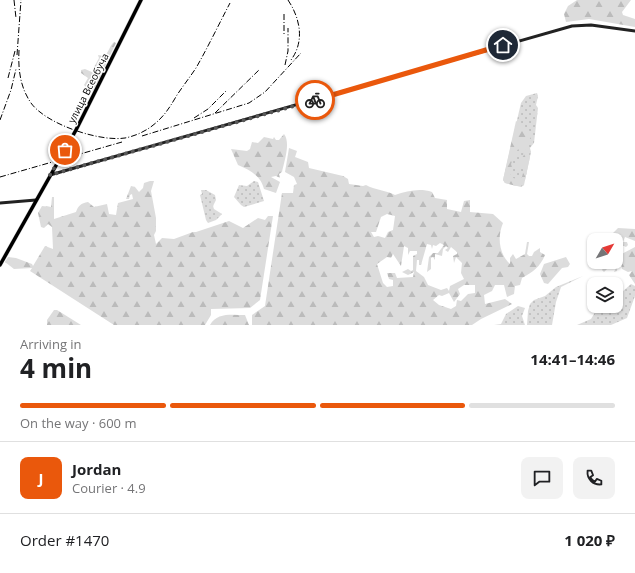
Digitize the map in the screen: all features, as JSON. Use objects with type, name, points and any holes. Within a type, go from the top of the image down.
[{"type":"main road","name":"улица Всеобуча","points":[[0,265],[96,92],[141,0]]},
{"type":"street","points":[[50,175],[572,26],[591,25],[635,31]]},
{"type":"street","points":[[0,203],[36,200]]},
{"type":"green space","points":[[577,0],[631,0],[622,12],[623,15],[635,19],[635,27],[589,19],[566,22],[564,14],[568,6]]},
{"type":"green space","points":[[114,42],[116,43],[94,90],[89,91],[91,84],[90,82],[86,87],[84,85],[88,78],[81,73],[81,70],[85,69],[94,73],[96,69],[93,69],[99,58],[98,55],[106,55]]},
{"type":"green space","points":[[537,93],[538,96],[536,105],[538,108],[534,143],[530,148],[531,152],[524,185],[521,187],[505,183],[503,180],[521,103],[526,96]]},
{"type":"green space","points":[[516,121],[523,126],[524,132],[529,130],[531,137],[525,147],[517,150],[511,164],[513,171],[508,179],[518,179],[522,177],[525,165],[519,171],[515,168],[524,155],[523,150],[528,148],[531,152],[528,154],[530,157],[525,180],[522,182],[524,184],[523,186],[519,184],[516,186],[505,183],[503,180]]},
{"type":"green space","points":[[284,134],[287,147],[282,172],[279,174],[280,178],[276,176],[271,177],[280,182],[276,193],[264,189],[263,184],[258,177],[247,169],[238,165],[231,149],[247,151],[250,149],[252,142],[258,143],[264,137],[273,139],[274,137],[276,140],[279,140]]},
{"type":"green space","points":[[289,148],[297,151],[295,157],[308,162],[309,168],[343,176],[348,179],[349,184],[366,185],[395,195],[414,190],[432,192],[435,198],[447,200],[447,209],[461,212],[464,201],[470,200],[470,212],[493,214],[503,223],[500,234],[500,245],[503,255],[510,264],[510,258],[513,254],[516,259],[525,254],[527,242],[529,242],[527,254],[529,256],[532,256],[534,252],[540,248],[540,252],[545,255],[536,269],[522,278],[520,285],[515,286],[514,294],[507,297],[504,285],[495,285],[492,291],[484,295],[485,304],[505,299],[512,304],[472,325],[252,325],[252,315],[265,306],[282,193],[293,193],[294,185],[297,184],[294,177],[285,172]],"holes":[[[387,214],[395,216],[393,230],[388,232],[385,238],[378,236],[374,237],[371,232],[376,232],[381,217]],[[440,243],[444,245],[438,253],[433,253],[429,257],[427,272],[431,269],[431,258],[433,257],[435,260],[435,254],[442,256],[443,249],[446,246],[448,248],[445,250],[448,252],[451,247],[457,252],[457,254],[453,256],[454,263],[456,257],[462,263],[461,273],[464,279],[450,286],[449,291],[447,288],[441,290],[428,285],[424,277],[416,271],[417,260],[419,260],[419,265],[421,265],[427,244],[431,245],[432,249],[433,245],[436,246]],[[404,246],[408,248],[408,255],[410,251],[417,251],[417,254],[413,256],[413,270],[411,271],[408,269],[402,272],[408,275],[414,272],[413,277],[397,278],[395,273],[387,273],[389,279],[393,280],[393,286],[387,287],[383,283],[377,264],[387,257],[391,258],[393,254],[401,266]],[[464,285],[475,285],[475,293],[468,294],[461,301],[457,300],[456,306],[451,309],[439,305],[433,300],[439,295],[442,296],[449,293],[454,302],[460,294],[458,289]]]},
{"type":"green space","points":[[154,181],[151,191],[156,218],[156,231],[154,235],[156,244],[162,238],[174,239],[229,221],[243,228],[258,218],[265,220],[268,216],[273,216],[260,300],[250,308],[211,309],[211,315],[205,325],[114,325],[30,271],[32,268],[14,269],[5,262],[8,257],[16,258],[32,264],[33,266],[45,246],[53,249],[52,227],[48,224],[44,228],[41,227],[38,213],[42,206],[51,207],[52,197],[54,197],[54,219],[76,212],[80,205],[88,202],[94,207],[107,204],[109,214],[116,215],[118,203],[133,199],[132,194],[130,195],[129,199],[126,199],[131,186],[135,187],[139,192],[143,188],[144,183]]},
{"type":"green space","points":[[254,181],[258,182],[264,201],[244,207],[234,197],[239,185],[247,186]]},
{"type":"green space","points":[[201,190],[206,190],[215,195],[216,200],[213,206],[214,209],[222,214],[216,220],[208,223],[200,195],[202,194]]},
{"type":"green space","points":[[618,228],[635,229],[635,241],[625,237],[623,242],[623,233],[613,233]]},
{"type":"green space","points":[[623,242],[627,242],[628,245],[626,247],[623,246]]},
{"type":"green space","points":[[635,247],[635,284],[629,275],[632,271],[628,272],[622,269],[623,253]]},
{"type":"green space","points":[[566,257],[570,264],[568,267],[562,268],[548,284],[544,283],[540,274],[544,264]]},
{"type":"green space","points":[[583,276],[561,287],[556,302],[552,325],[527,325],[528,311],[530,304],[534,300],[545,296],[556,287]]},
{"type":"green space","points":[[631,284],[635,286],[635,296],[627,318],[611,325],[577,325],[591,319],[595,313],[623,313],[623,291]]},
{"type":"green space","points":[[518,306],[525,308],[522,316],[525,325],[494,325],[501,324],[506,314]]},
{"type":"green space","points":[[54,310],[57,310],[81,325],[47,325],[47,320]]},
{"type":"green space","points":[[245,315],[249,325],[210,325],[221,316]]},
{"type":"railway","points":[[14,0],[16,18]]},
{"type":"railway","points":[[17,55],[21,0]]},
{"type":"railway","points":[[288,0],[296,14],[299,30],[298,45],[291,60]]},
{"type":"railway","points":[[19,50],[19,71],[24,91],[38,111],[48,118],[74,130],[101,137],[114,139],[125,138],[143,132],[156,123],[166,112],[196,68],[230,3]]},
{"type":"railway","points":[[284,14],[284,35]]},
{"type":"railway","points":[[285,65],[288,51],[288,28]]},
{"type":"railway","points":[[8,78],[15,51]]},
{"type":"railway","points":[[142,136],[249,103],[265,92],[301,53]]},
{"type":"railway","points":[[0,120],[11,90],[16,69]]},
{"type":"railway","points":[[215,113],[260,69]]},
{"type":"railway","points":[[194,118],[208,109],[226,91]]},
{"type":"railway","points":[[0,177],[122,142]]},
{"type":"way so far","points":[[65,150],[50,175],[315,100]]},
{"type":"route","points":[[315,100],[503,45]]}]
